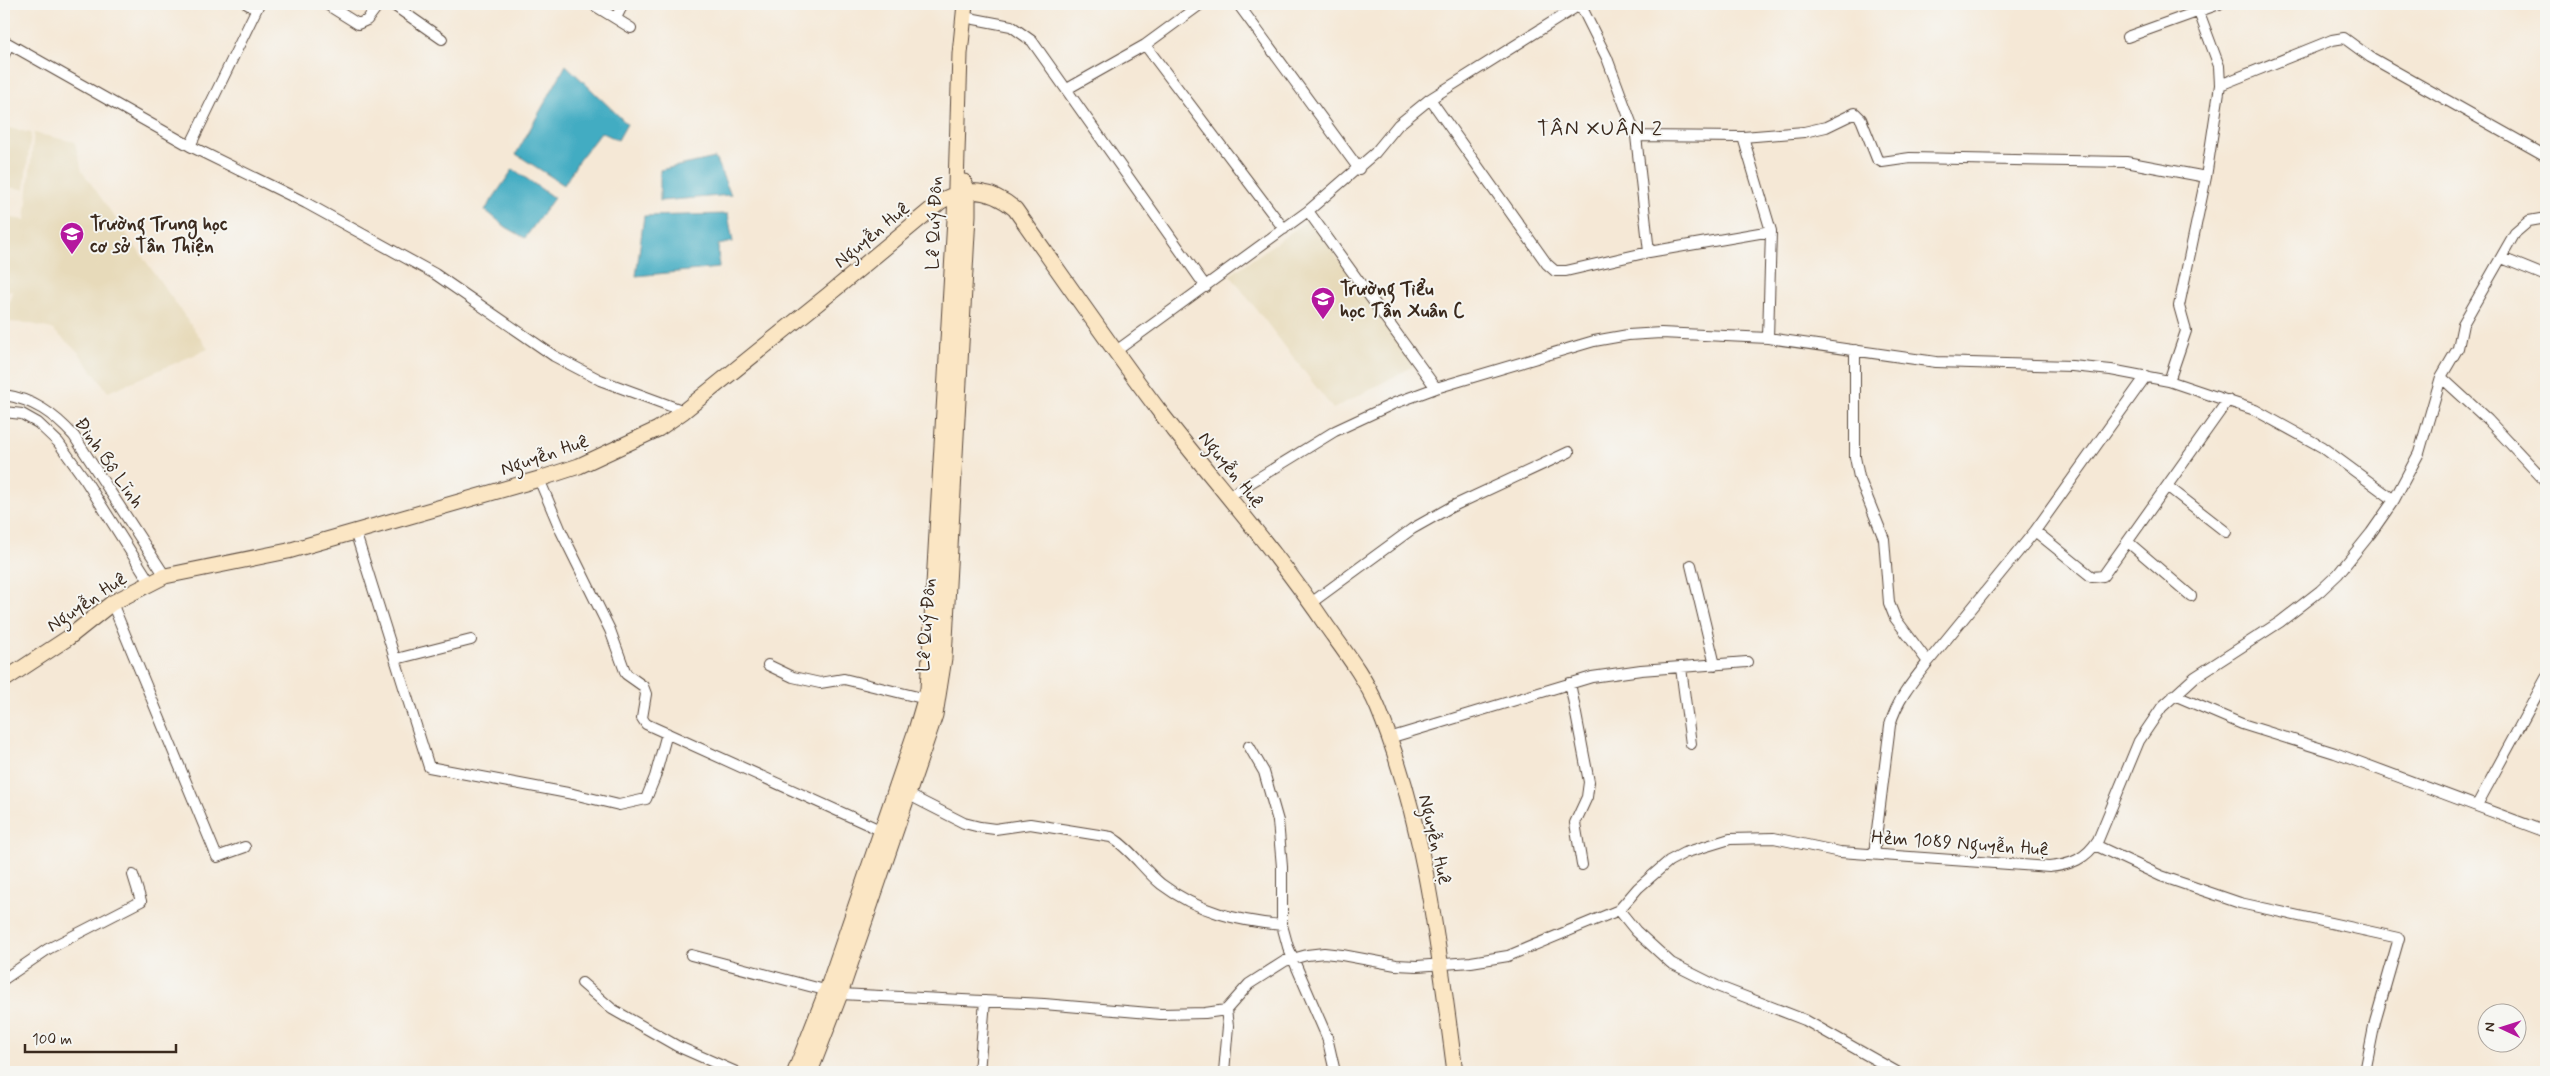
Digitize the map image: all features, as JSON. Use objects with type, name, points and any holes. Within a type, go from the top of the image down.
[{"type":"street","points":[[326,4],[358,24],[363,24],[379,4]]},
{"type":"street","points":[[392,4],[442,39]]},
{"type":"street","points":[[592,4],[630,28]]},
{"type":"street","points":[[616,18],[624,4]]},
{"type":"street","points":[[1067,89],[1145,45],[1201,4]]},
{"type":"street","points":[[1238,4],[1359,169]]},
{"type":"street","points":[[1116,351],[1308,211],[1359,169],[1375,154],[1398,125],[1430,99],[1581,4],[1607,58],[1636,136],[1649,252]]},
{"type":"street","points":[[2127,37],[2198,8],[2218,4]]},
{"type":"street","points":[[190,146],[254,5]]},
{"type":"street","points":[[2169,381],[2186,331],[2179,306],[2206,177],[2220,85],[2219,66],[2198,8]]},
{"type":"street","points":[[964,10],[1011,26],[1032,40],[1206,286]]},
{"type":"street","name":"Lê Quý Đôn","points":[[795,1072],[833,992],[907,794],[935,715],[940,694],[944,663],[944,532],[962,192],[955,162],[964,10]]},
{"type":"street","points":[[2220,85],[2332,40],[2344,38],[2370,57],[2546,156]]},
{"type":"street","points":[[4,55],[6,42],[190,146],[306,203],[436,274],[554,356],[600,380],[684,410]]},
{"type":"street","points":[[1145,45],[1284,229]]},
{"type":"street","points":[[1430,99],[1547,264],[1555,271],[1566,271],[1649,252],[1771,231]]},
{"type":"street","points":[[1636,136],[1743,137],[1818,130],[1855,113],[1861,119],[1877,159],[1882,162],[1910,158],[2126,162],[2206,177]]},
{"type":"street","points":[[1743,137],[1771,231],[1768,338]]},
{"type":"street","name":"Nguyễn Huệ","points":[[4,680],[68,638],[112,603],[165,576],[288,551],[539,479],[579,466],[658,429],[828,296],[940,202],[962,192],[1001,198],[1015,210],[1160,411],[1229,496],[1311,603],[1361,676],[1377,706],[1422,858],[1442,965],[1455,1072]]},
{"type":"street","points":[[1308,211],[1436,388]]},
{"type":"street","name":"Hẻm 1089 Nguyễn Huệ","points":[[1226,1010],[1249,984],[1293,959],[1324,953],[1396,965],[1442,965],[1508,956],[1619,910],[1638,888],[1669,861],[1684,853],[1730,839],[1774,838],[1840,852],[2049,867],[2072,864],[2095,845],[2139,741],[2162,707],[2195,677],[2280,622],[2320,591],[2355,554],[2394,500],[2419,452],[2441,377],[2458,348],[2462,324],[2515,233],[2522,225],[2529,221],[2546,218]]},
{"type":"street","points":[[2502,258],[2546,276]]},
{"type":"street","points":[[1229,496],[1335,431],[1395,403],[1436,388],[1594,341],[1628,335],[1661,333],[1768,338],[1936,362],[2072,366],[2169,381],[2255,410],[2322,447],[2394,500]]},
{"type":"street","points":[[1855,350],[1854,457],[1859,477],[1884,539],[1889,602],[1895,618],[1928,662]]},
{"type":"street","points":[[1874,854],[1890,725],[1900,700],[1928,662],[2035,531],[2146,376]]},
{"type":"street","points":[[2441,377],[2488,420],[2546,482]]},
{"type":"street","name":"Đinh Bộ Lĩnh","points":[[4,395],[20,397],[40,406],[58,419],[74,436],[165,576]]},
{"type":"street","points":[[2035,531],[2096,578],[2105,574],[2228,400]]},
{"type":"street","name":"Đinh Bộ Lĩnh","points":[[4,412],[22,414],[38,423],[58,442],[86,481],[151,584]]},
{"type":"street","points":[[1311,603],[1412,529],[1451,507],[1569,452]]},
{"type":"street","points":[[539,479],[557,522],[610,630],[626,674],[643,686],[646,694],[642,718],[646,724],[880,830]]},
{"type":"street","points":[[2167,486],[2226,532]]},
{"type":"street","points":[[355,531],[430,767],[573,794],[619,805],[630,804],[646,799],[655,777],[667,733]]},
{"type":"street","name":"Lê Quý Đôn","points":[[810,1072],[880,830],[926,699],[944,532]]},
{"type":"street","points":[[2128,542],[2191,596]]},
{"type":"street","points":[[1691,565],[1715,665]]},
{"type":"street","points":[[112,603],[217,857],[246,847]]},
{"type":"street","points":[[396,659],[471,640]]},
{"type":"street","points":[[1388,738],[1570,683],[1612,673],[1747,662]]},
{"type":"street","points":[[768,665],[793,677],[820,683],[844,680],[926,699]]},
{"type":"street","points":[[1681,668],[1691,744]]},
{"type":"street","points":[[2477,805],[2546,678]]},
{"type":"street","points":[[1570,683],[1589,782],[1588,797],[1575,823],[1582,865]]},
{"type":"street","points":[[2174,695],[2242,724],[2335,752],[2546,832]]},
{"type":"street","points":[[1249,746],[1264,772],[1278,821],[1282,866],[1282,926],[1293,959],[1327,1037],[1334,1072]]},
{"type":"street","points":[[907,794],[964,823],[980,827],[994,829],[1030,824],[1111,837],[1121,843],[1161,883],[1203,908],[1244,922],[1282,926]]},
{"type":"street","points":[[2095,845],[2161,876],[2240,903],[2399,938],[2376,1022],[2365,1072]]},
{"type":"street","points":[[4,979],[48,949],[141,901],[133,875]]},
{"type":"street","points":[[1619,910],[1642,937],[1671,963],[1717,986],[1805,1020],[1897,1072]]},
{"type":"street","points":[[691,956],[833,992],[1044,1004],[1161,1014],[1205,1014],[1226,1010],[1228,1026],[1224,1072]]},
{"type":"street","points":[[582,982],[612,1009],[677,1046],[736,1072]]},
{"type":"street","points":[[980,1072],[985,1001]]},
{"type":"shaded area","points":[[4,127],[31,133],[24,189],[4,187]]},
{"type":"shaded area","name":"Trường Trung học cơ sở Tân Thiện","points":[[34,133],[75,142],[82,171],[208,349],[108,392],[78,352],[52,329],[28,323],[5,322],[12,291],[4,290],[4,217],[25,220]]},
{"type":"shaded area","name":"Trường Tiểu học Tân Xuân C","points":[[1310,219],[1414,366],[1333,409],[1230,275]]},
{"type":"water","points":[[566,65],[627,124],[618,140],[601,132],[579,160],[564,185],[516,154]]},
{"type":"water","points":[[715,158],[731,195],[660,201],[660,170]]},
{"type":"water","points":[[513,169],[554,198],[525,238],[506,227],[485,210]]},
{"type":"water","points":[[728,214],[733,242],[718,245],[719,268],[636,276],[644,216]]},
{"type":"place","name":"Trường Trung học cơ sở Tân Thiện","points":[[72,255]]},
{"type":"place","name":"Trường Tiểu học Tân Xuân C","points":[[1323,320]]},
{"type":"district","name":"TÂN XUÂN 2","points":[[1600,128]]}]
